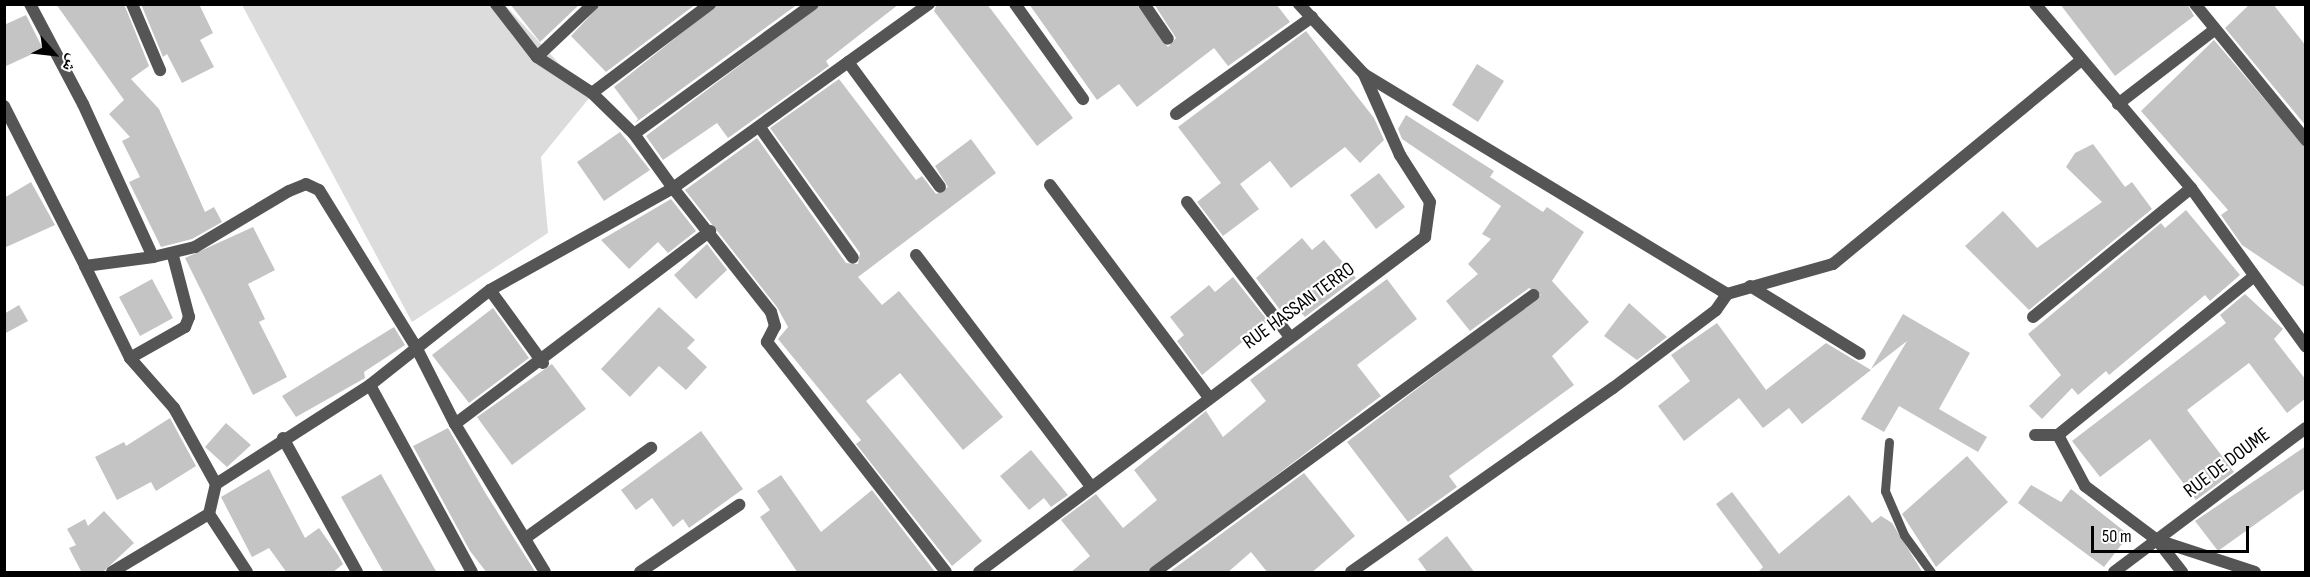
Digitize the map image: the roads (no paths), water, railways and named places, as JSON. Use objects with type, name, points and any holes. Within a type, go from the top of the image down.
[{"type":"street","points":[[30,4],[83,104],[153,257]]},
{"type":"street","points":[[132,4],[160,70]]},
{"type":"street","points":[[495,4],[537,57],[592,93],[634,134],[673,188],[710,231],[771,312],[774,326],[767,342],[946,573]]},
{"type":"street","points":[[537,57],[593,4]]},
{"type":"street","points":[[592,93],[710,4]]},
{"type":"street","points":[[634,134],[813,4]]},
{"type":"street","points":[[1015,4],[1083,99]]},
{"type":"street","points":[[1144,4],[1168,39]]},
{"type":"street","name":"RUE HASSAN TERRO","points":[[978,573],[1208,396],[1425,237],[1430,202],[1400,155],[1364,74],[1299,4]]},
{"type":"street","points":[[2035,4],[2080,61],[2191,188],[2306,347]]},
{"type":"street","points":[[2195,4],[2306,140]]},
{"type":"street","points":[[216,484],[283,438],[370,385],[416,346],[490,290],[673,188],[761,129],[927,5]]},
{"type":"street","points":[[1176,114],[1312,17]]},
{"type":"street","points":[[2118,104],[2214,30]]},
{"type":"street","points":[[1351,573],[1613,388],[1716,310],[1727,294],[1833,264],[2080,61]]},
{"type":"street","points":[[848,62],[940,187]]},
{"type":"street","points":[[1364,74],[1727,294]]},
{"type":"street","points":[[4,105],[130,358],[174,408],[216,484],[209,514],[112,573]]},
{"type":"street","points":[[761,129],[853,258]]},
{"type":"street","points":[[85,266],[173,256],[290,191],[311,185],[416,346],[455,424],[527,537],[545,573]]},
{"type":"street","points":[[1050,185],[1208,396]]},
{"type":"street","points":[[2033,317],[2191,188]]},
{"type":"street","points":[[1187,202],[1290,337]]},
{"type":"street","points":[[455,424],[543,363],[710,231]]},
{"type":"street","points":[[916,255],[1091,486]]},
{"type":"street","points":[[130,358],[185,327],[189,317],[173,256]]},
{"type":"street","points":[[2035,435],[2058,435],[2254,276]]},
{"type":"street","points":[[1750,286],[1860,354]]},
{"type":"street","points":[[490,290],[543,363]]},
{"type":"street","points":[[1155,573],[1533,295]]},
{"type":"street","points":[[370,385],[472,573]]},
{"type":"street","name":"RUE DE DOUME","points":[[2114,573],[2306,428]]},
{"type":"street","points":[[2058,435],[2085,486],[2157,540],[2182,573]]},
{"type":"street","points":[[283,438],[357,573]]},
{"type":"street","points":[[527,537],[651,448]]},
{"type":"street","points":[[640,573],[739,505]]},
{"type":"street","points":[[209,514],[247,573]]},
{"type":"street","points":[[2157,540],[2255,573]]},
{"type":"lane","points":[[1889,442],[1885,491],[1904,535],[1931,573]]}]
